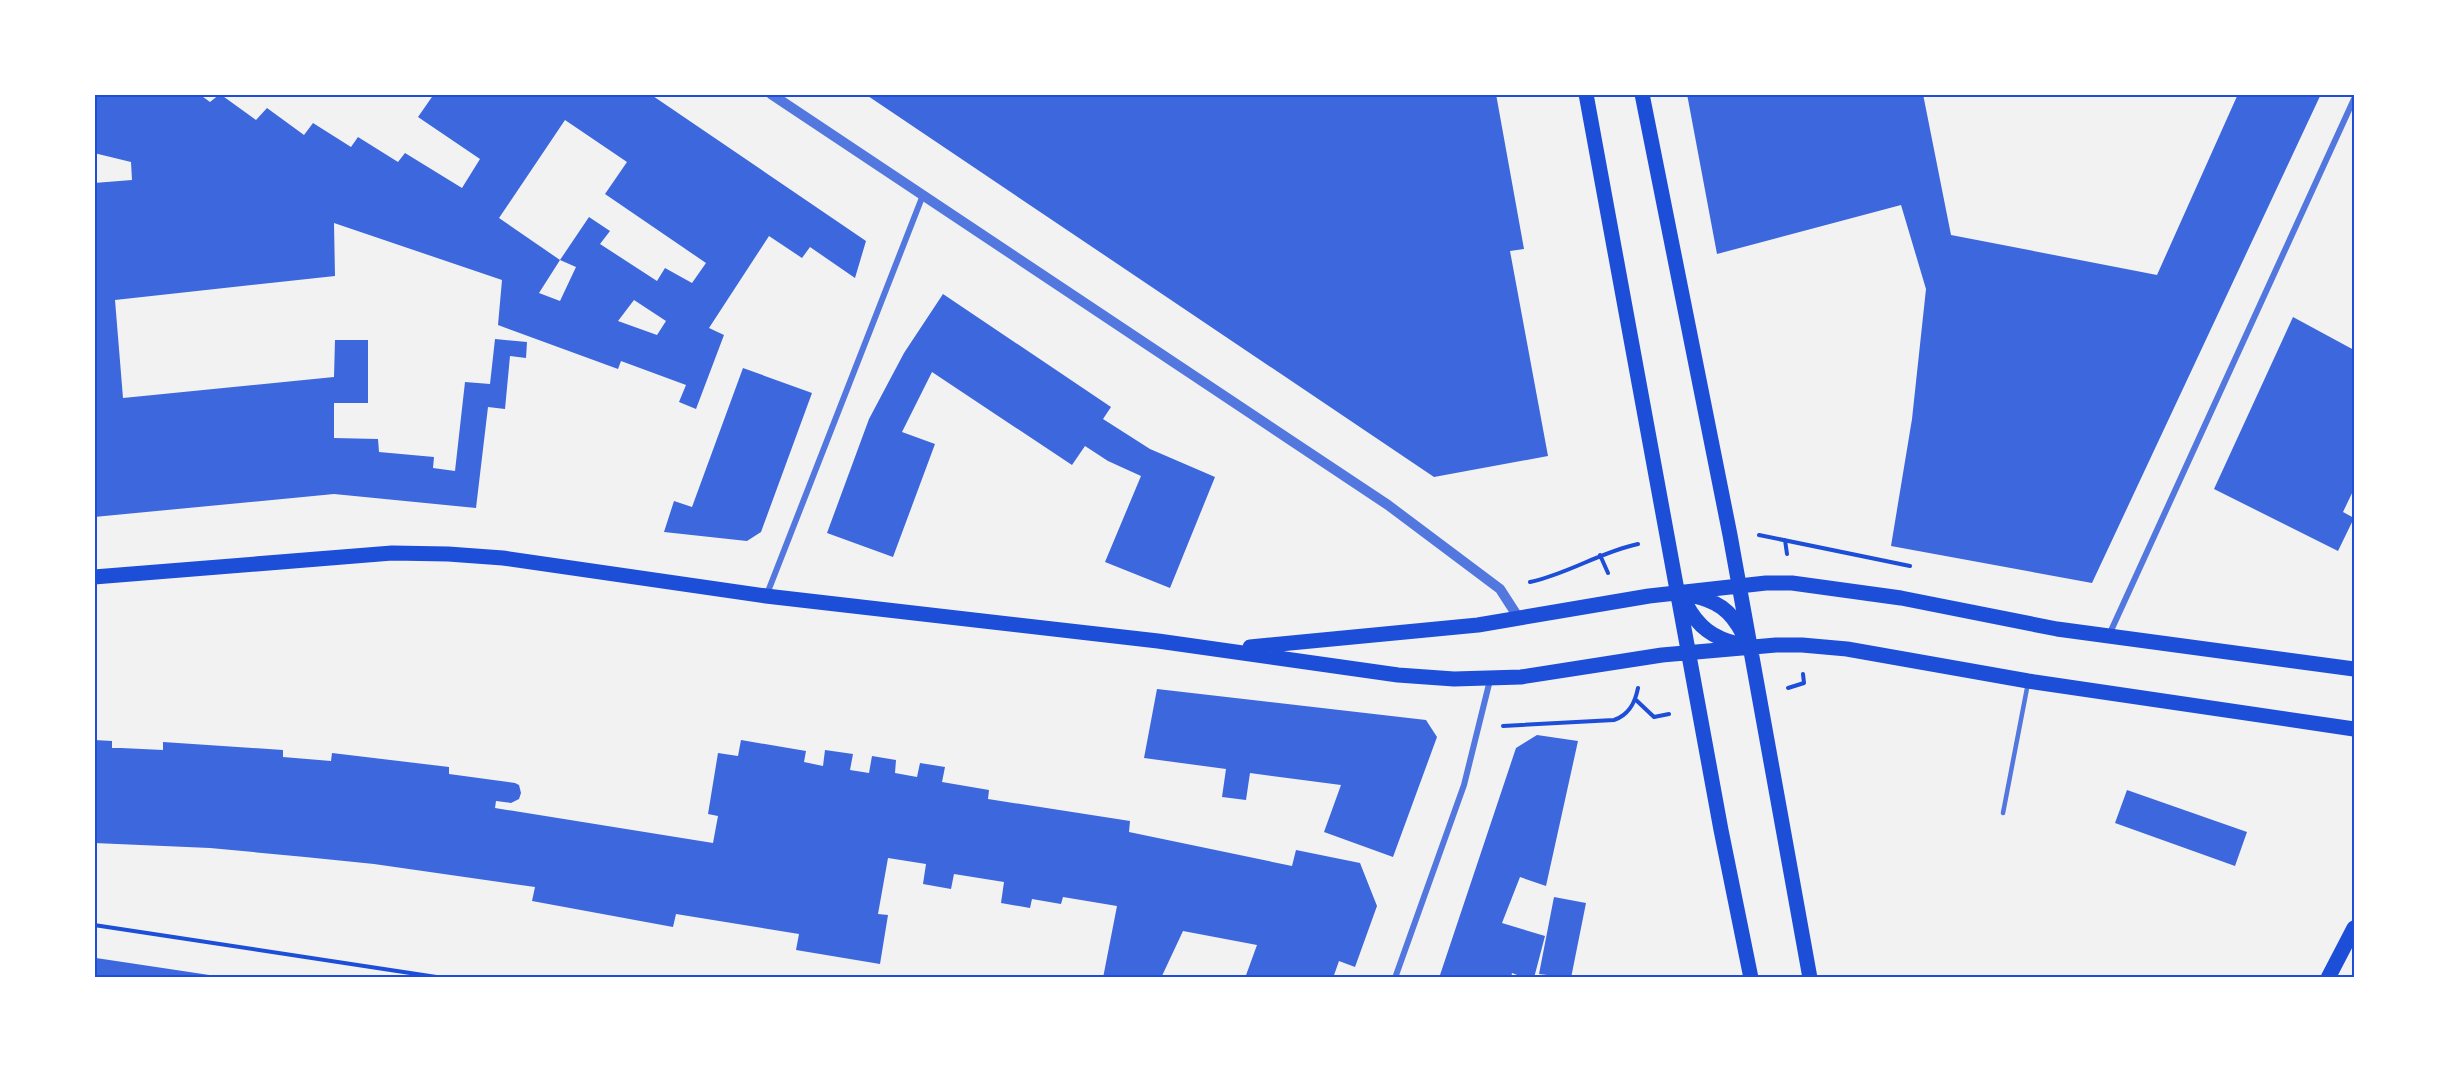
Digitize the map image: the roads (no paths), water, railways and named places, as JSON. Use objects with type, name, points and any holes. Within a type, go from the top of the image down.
[{"type":"main road","points":[[1586,94],[1721,830],[1751,978]]},
{"type":"main road","points":[[1641,94],[1740,586],[1810,978]]},
{"type":"main road","points":[[94,577],[392,553],[503,558],[766,596],[1202,647],[1356,671],[1454,679],[1490,679],[1567,672],[1653,657],[1750,647],[1802,645],[1847,650],[2028,681],[2355,729]]},
{"type":"main road","points":[[1202,647],[1287,645],[1520,620],[1679,592],[1792,583],[1901,598],[2057,629],[2355,669]]},
{"type":"main road","points":[[1690,653],[1694,619],[1712,600],[1740,586]]},
{"type":"main road","points":[[1690,653],[1719,639],[1734,618],[1740,586]]},
{"type":"main road","points":[[1679,592],[1712,600],[1734,618],[1750,647]]},
{"type":"main road","points":[[1679,592],[1694,619],[1719,639],[1750,647]]},
{"type":"main road","points":[[2328,978],[2355,928]]},
{"type":"street","points":[[771,94],[1388,505],[1500,589],[1520,620]]},
{"type":"street","points":[[2108,636],[2355,99]]},
{"type":"street","points":[[766,596],[923,195]]},
{"type":"street","points":[[1395,978],[1464,785],[1490,679]]},
{"type":"lane","points":[[2003,813],[2028,681]]}]
